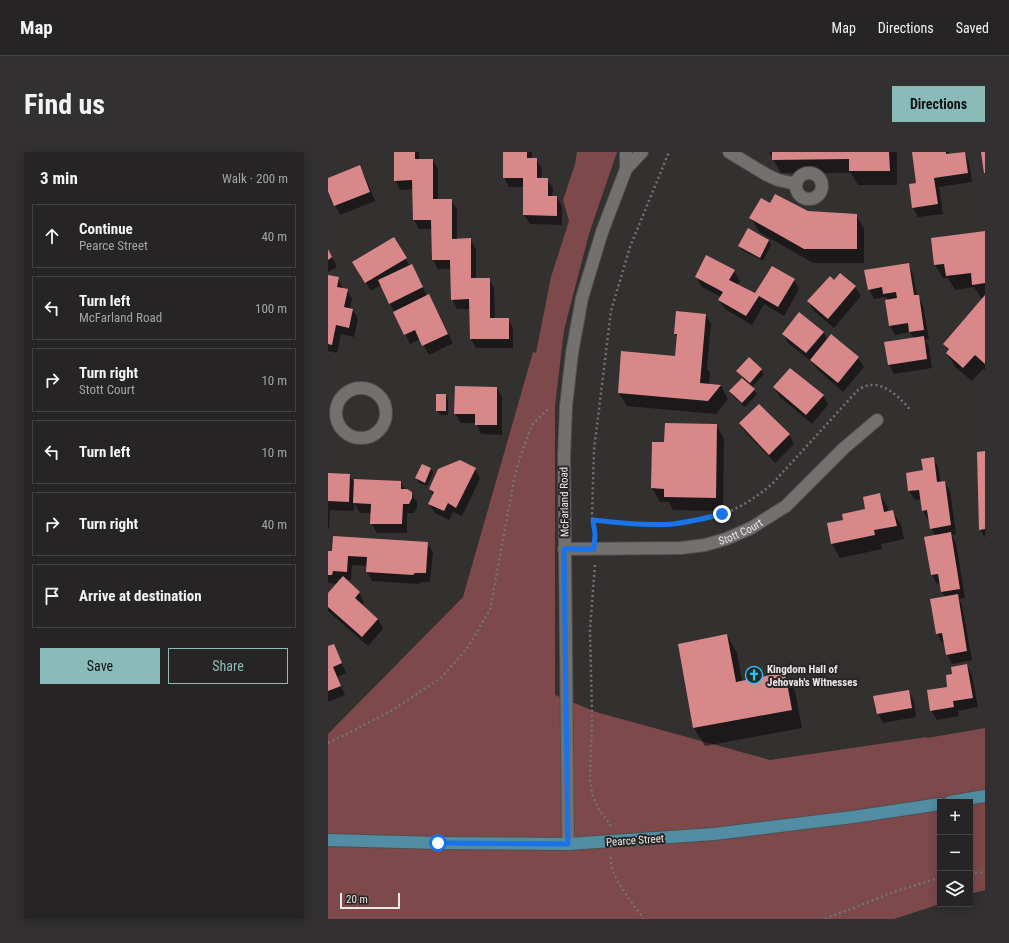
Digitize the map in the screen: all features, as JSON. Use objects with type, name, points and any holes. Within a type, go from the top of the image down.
[{"type":"main road","points":[[968,799],[985,796]]},
{"type":"main road","name":"Pearce Street","points":[[328,840],[568,844],[613,842],[714,834],[853,817],[937,804]]},
{"type":"street","name":"McFarland Road","points":[[568,844],[564,549],[564,457],[566,406],[572,353],[582,298],[602,232],[626,169],[626,152]]},
{"type":"street","name":"McFarland Road","points":[[626,169],[642,152]]},
{"type":"street","points":[[729,152],[766,175],[778,180],[796,184]]},
{"type":"street","points":[[361,388],[373,391],[379,395],[386,406],[387,415],[385,423],[380,430],[370,437],[361,438],[349,435],[333,424],[338,403],[346,393],[353,390],[361,388]]},
{"type":"street","name":"Stott Court","points":[[564,549],[681,548],[705,545],[726,540],[756,525],[786,506],[844,448],[878,420]]},
{"type":"path","points":[[643,919],[617,881],[610,860],[613,842],[610,824],[599,810],[592,794],[590,780],[592,714],[590,629],[595,564],[595,534],[593,520],[594,450],[611,311],[630,247],[669,152]]},
{"type":"path","points":[[593,520],[642,524],[672,524],[696,521],[722,514],[744,504],[773,483],[857,391],[866,386],[876,385],[891,392],[903,400],[910,410]]},
{"type":"path","points":[[328,743],[389,712],[441,678],[468,647],[490,610],[514,480],[520,457],[532,426],[549,408],[566,406]]},
{"type":"path","points":[[973,874],[985,872]]},
{"type":"path","points":[[825,919],[891,893],[937,879]]},
{"type":"shaded area","points":[[577,152],[617,152],[589,234],[564,330],[555,406],[555,695],[596,712],[770,760],[927,738],[985,728],[985,890],[973,893],[973,799],[937,799],[937,905],[894,919],[328,919],[328,734],[463,597],[533,352],[536,353],[551,277],[569,221],[563,200],[575,164]]},
{"type":"building","points":[[394,152],[415,152],[415,159],[433,159],[433,199],[452,199],[452,239],[471,238],[471,278],[490,278],[490,318],[509,318],[509,339],[470,339],[469,299],[451,300],[450,260],[432,260],[431,220],[413,220],[412,180],[394,181]]},
{"type":"building","points":[[503,152],[527,152],[527,158],[537,158],[537,178],[548,178],[548,196],[557,196],[557,216],[523,215],[523,178],[503,178]]},
{"type":"building","points":[[772,152],[889,152],[890,171],[849,171],[849,159],[772,160]]},
{"type":"building","points":[[912,152],[946,152],[946,154],[965,152],[968,173],[934,178],[938,204],[912,208],[909,184],[916,183]]},
{"type":"building","points":[[981,152],[985,152],[985,173],[984,173]]},
{"type":"building","points":[[360,165],[370,192],[334,206],[328,191],[328,178]]},
{"type":"building","points":[[775,194],[808,211],[857,214],[857,249],[804,249],[749,218],[761,198],[770,203]]},
{"type":"building","points":[[748,228],[769,240],[760,258],[738,246]]},
{"type":"building","points":[[985,231],[985,283],[972,285],[971,273],[946,276],[944,264],[934,265],[931,238]]},
{"type":"building","points":[[394,237],[407,258],[365,283],[352,262]]},
{"type":"building","points":[[328,249],[332,257],[328,260]]},
{"type":"building","points":[[706,255],[735,270],[729,280],[755,293],[772,266],[795,279],[778,307],[759,296],[746,316],[718,300],[723,292],[695,277]]},
{"type":"building","points":[[909,263],[914,295],[919,295],[924,330],[909,332],[908,323],[889,326],[885,300],[897,298],[896,292],[883,294],[882,287],[868,290],[864,270]]},
{"type":"building","points":[[412,264],[423,287],[389,304],[378,280]]},
{"type":"building","points":[[840,273],[856,286],[828,319],[807,301],[830,276],[834,280]]},
{"type":"building","points":[[328,275],[339,277],[337,287],[348,289],[344,307],[353,309],[349,328],[336,325],[332,345],[328,344]]},
{"type":"building","points":[[429,294],[448,334],[422,346],[415,330],[404,335],[393,312]]},
{"type":"building","points":[[985,295],[985,364],[975,355],[963,368],[946,353],[949,349],[943,344]]},
{"type":"building","points":[[676,311],[706,314],[700,383],[721,385],[708,401],[618,393],[621,351],[675,356],[677,334],[674,334]]},
{"type":"building","points":[[799,312],[824,332],[806,353],[782,334]]},
{"type":"building","points":[[831,334],[859,357],[838,383],[810,360]]},
{"type":"building","points":[[924,336],[927,359],[888,365],[884,342]]},
{"type":"building","points":[[749,357],[762,369],[750,383],[736,371]]},
{"type":"building","points":[[790,368],[824,395],[806,415],[773,387]]},
{"type":"building","points":[[742,378],[755,389],[742,403],[729,391]]},
{"type":"building","points":[[455,386],[497,387],[497,425],[475,425],[475,414],[454,414]]},
{"type":"building","points":[[436,394],[446,394],[446,411],[436,411]]},
{"type":"building","points":[[759,404],[790,434],[769,455],[739,423]]},
{"type":"building","points":[[665,423],[717,424],[716,498],[664,497],[664,489],[651,488],[652,442],[664,442]]},
{"type":"building","points":[[985,451],[985,529],[979,530],[977,452]]},
{"type":"building","points":[[934,457],[937,482],[945,481],[951,525],[930,529],[927,510],[922,511],[919,490],[908,491],[906,473],[923,470],[921,459]]},
{"type":"building","points":[[460,460],[476,468],[456,508],[448,503],[444,511],[428,504],[434,492],[429,489],[438,469]]},
{"type":"building","points":[[422,464],[431,468],[425,483],[415,478]]},
{"type":"building","points":[[328,473],[350,474],[349,502],[328,501]]},
{"type":"building","points":[[354,479],[401,481],[401,489],[407,489],[412,492],[412,498],[409,504],[403,504],[402,524],[370,524],[371,504],[353,503]]},
{"type":"building","points":[[880,493],[884,512],[893,510],[897,526],[874,530],[875,535],[831,544],[827,523],[843,520],[842,514],[865,509],[863,497]]},
{"type":"building","points":[[951,532],[960,589],[941,592],[938,574],[931,575],[924,537]]},
{"type":"building","points":[[333,536],[428,542],[426,573],[415,573],[413,575],[366,572],[367,557],[348,556],[347,572],[333,571],[332,575],[328,575],[328,551],[332,551]]},
{"type":"building","points":[[343,576],[360,592],[355,598],[378,619],[362,637],[328,607],[328,593]]},
{"type":"building","points":[[958,594],[967,651],[946,655],[942,633],[936,634],[930,599]]},
{"type":"building","points":[[727,634],[736,682],[785,672],[792,710],[693,728],[678,644]]},
{"type":"building","points":[[334,644],[342,663],[333,667],[341,686],[328,691],[328,646]]},
{"type":"building","points":[[967,664],[973,698],[953,701],[954,707],[930,711],[927,690],[947,687],[946,675],[952,674],[951,667]]},
{"type":"building","points":[[909,690],[912,708],[877,714],[873,696]]},
{"type":"place","name":"Kingdom Hall of Jehovah's Witnesses","points":[[754,675]]},
{"type":"route","points":[[438,843],[568,844],[564,549],[594,549],[595,534],[593,520],[642,524],[672,524],[696,521],[722,514]]}]
